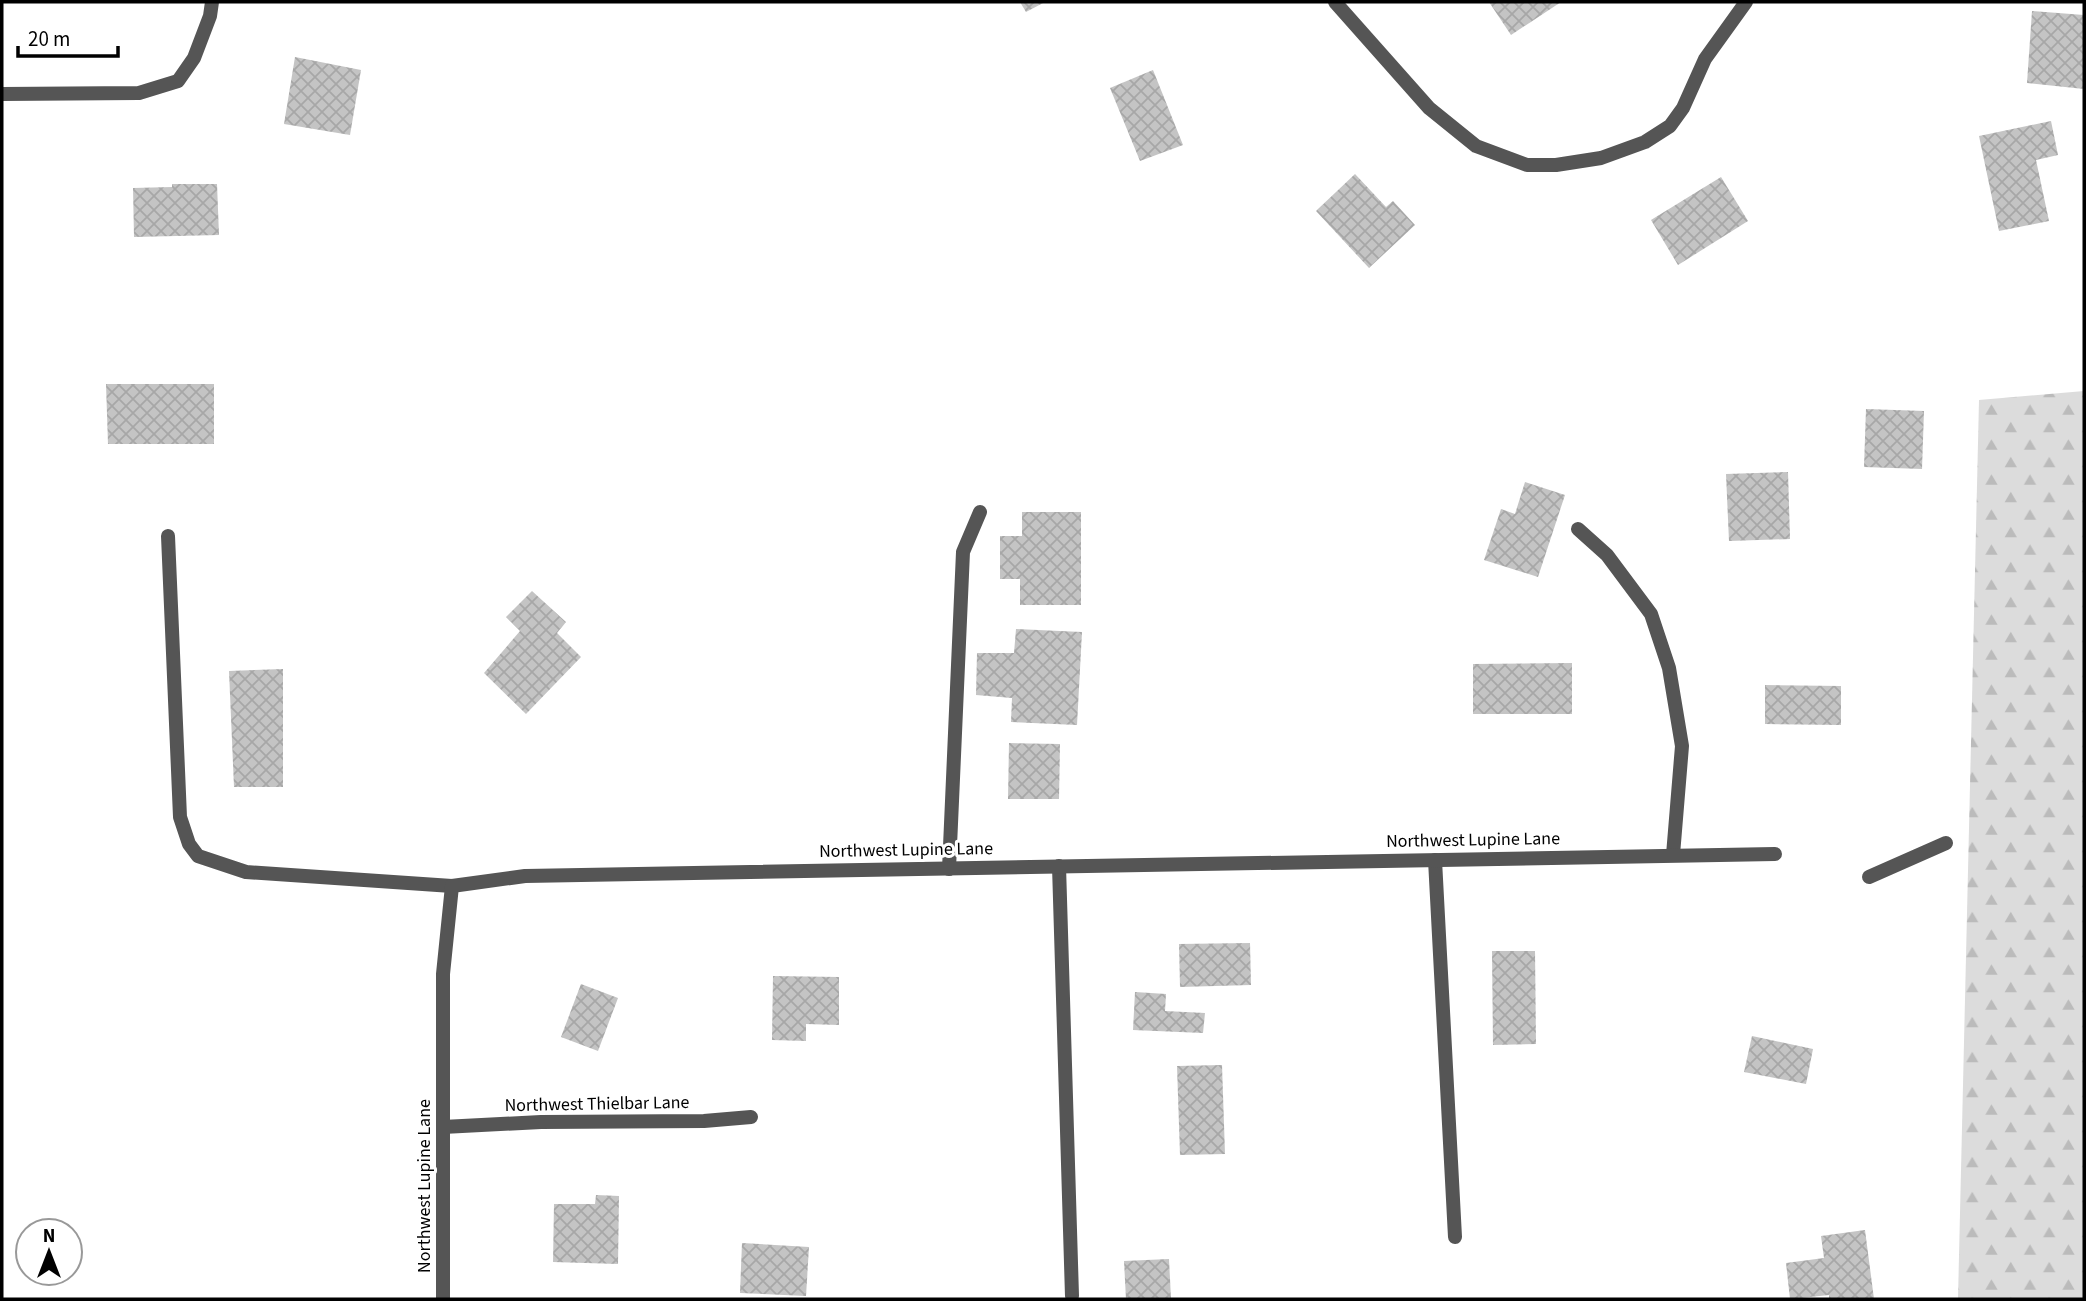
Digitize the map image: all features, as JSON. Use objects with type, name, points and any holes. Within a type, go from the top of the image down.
[{"type":"street","points":[[2,94],[139,93],[178,81],[194,58],[210,16],[212,2]]},
{"type":"street","points":[[1335,2],[1429,108],[1476,146],[1527,165],[1556,165],[1601,158],[1645,142],[1670,126],[1683,108],[1705,59],[1746,2]]},
{"type":"street","points":[[949,869],[963,552],[980,512]]},
{"type":"street","points":[[1578,529],[1607,555],[1651,614],[1670,668],[1682,746],[1673,855]]},
{"type":"street","points":[[168,536],[180,817],[184,834],[198,856],[246,873],[452,886]]},
{"type":"street","points":[[1869,877],[1946,844]]},
{"type":"street","name":"Northwest Lupine Lane","points":[[443,1299],[443,974],[452,886],[525,876],[1775,853]]},
{"type":"street","points":[[1435,860],[1455,1237]]},
{"type":"street","points":[[1059,866],[1072,1296]]},
{"type":"street","name":"Northwest Thielbar Lane","points":[[443,1127],[541,1122],[704,1121],[751,1117]]},
{"type":"green space","points":[[2084,391],[2084,1299],[1958,1299],[1979,400]]},
{"type":"building","points":[[1020,2],[1045,2],[1026,12]]},
{"type":"building","points":[[1489,2],[1561,2],[1511,35]]},
{"type":"building","points":[[2032,11],[2084,15],[2084,89],[2027,83]]},
{"type":"building","points":[[295,57],[361,70],[350,135],[284,124]]},
{"type":"building","points":[[1153,70],[1183,145],[1140,161],[1110,88]]},
{"type":"building","points":[[2051,121],[2058,155],[2036,160],[2049,221],[1999,231],[1979,136]]},
{"type":"building","points":[[1355,174],[1386,207],[1393,201],[1415,225],[1369,268],[1316,211]]},
{"type":"building","points":[[1721,177],[1748,221],[1678,265],[1651,220]]},
{"type":"building","points":[[172,184],[217,184],[219,235],[134,237],[133,188],[172,187]]},
{"type":"building","points":[[106,384],[214,384],[214,444],[108,444]]},
{"type":"building","points":[[1866,409],[1924,411],[1922,469],[1864,467]]},
{"type":"building","points":[[1788,472],[1790,539],[1729,541],[1726,474]]},
{"type":"building","points":[[1525,482],[1565,495],[1538,577],[1484,560],[1501,509],[1515,514]]},
{"type":"building","points":[[1022,512],[1081,512],[1081,605],[1020,605],[1020,579],[1000,579],[1000,536],[1022,536]]},
{"type":"building","points":[[532,591],[566,622],[557,633],[581,657],[526,714],[484,673],[520,631],[506,617]]},
{"type":"building","points":[[1016,629],[1082,632],[1077,725],[1011,722],[1012,698],[976,695],[977,653],[1014,653]]},
{"type":"building","points":[[1572,663],[1572,714],[1473,714],[1473,664]]},
{"type":"building","points":[[283,669],[283,787],[234,787],[229,671]]},
{"type":"building","points":[[1765,685],[1841,686],[1841,725],[1765,724]]},
{"type":"building","points":[[1009,743],[1060,744],[1059,799],[1008,799]]},
{"type":"building","points":[[1250,943],[1251,985],[1180,987],[1179,944]]},
{"type":"building","points":[[1492,951],[1535,951],[1536,1044],[1493,1045]]},
{"type":"building","points":[[773,976],[839,977],[839,1025],[806,1024],[806,1041],[772,1040]]},
{"type":"building","points":[[581,984],[618,998],[598,1051],[561,1037]]},
{"type":"building","points":[[1135,992],[1166,994],[1165,1011],[1205,1013],[1203,1033],[1133,1030]]},
{"type":"building","points":[[1752,1036],[1813,1049],[1806,1084],[1744,1072]]},
{"type":"building","points":[[1222,1065],[1225,1154],[1180,1155],[1177,1066]]},
{"type":"building","points":[[596,1195],[619,1196],[618,1264],[553,1262],[554,1204],[595,1204]]},
{"type":"building","points":[[1865,1230],[1874,1299],[1829,1299],[1829,1295],[1790,1299],[1786,1263],[1824,1258],[1821,1236]]},
{"type":"building","points":[[742,1243],[809,1247],[806,1296],[740,1293]]},
{"type":"building","points":[[1169,1259],[1171,1299],[1126,1299],[1124,1261]]}]
